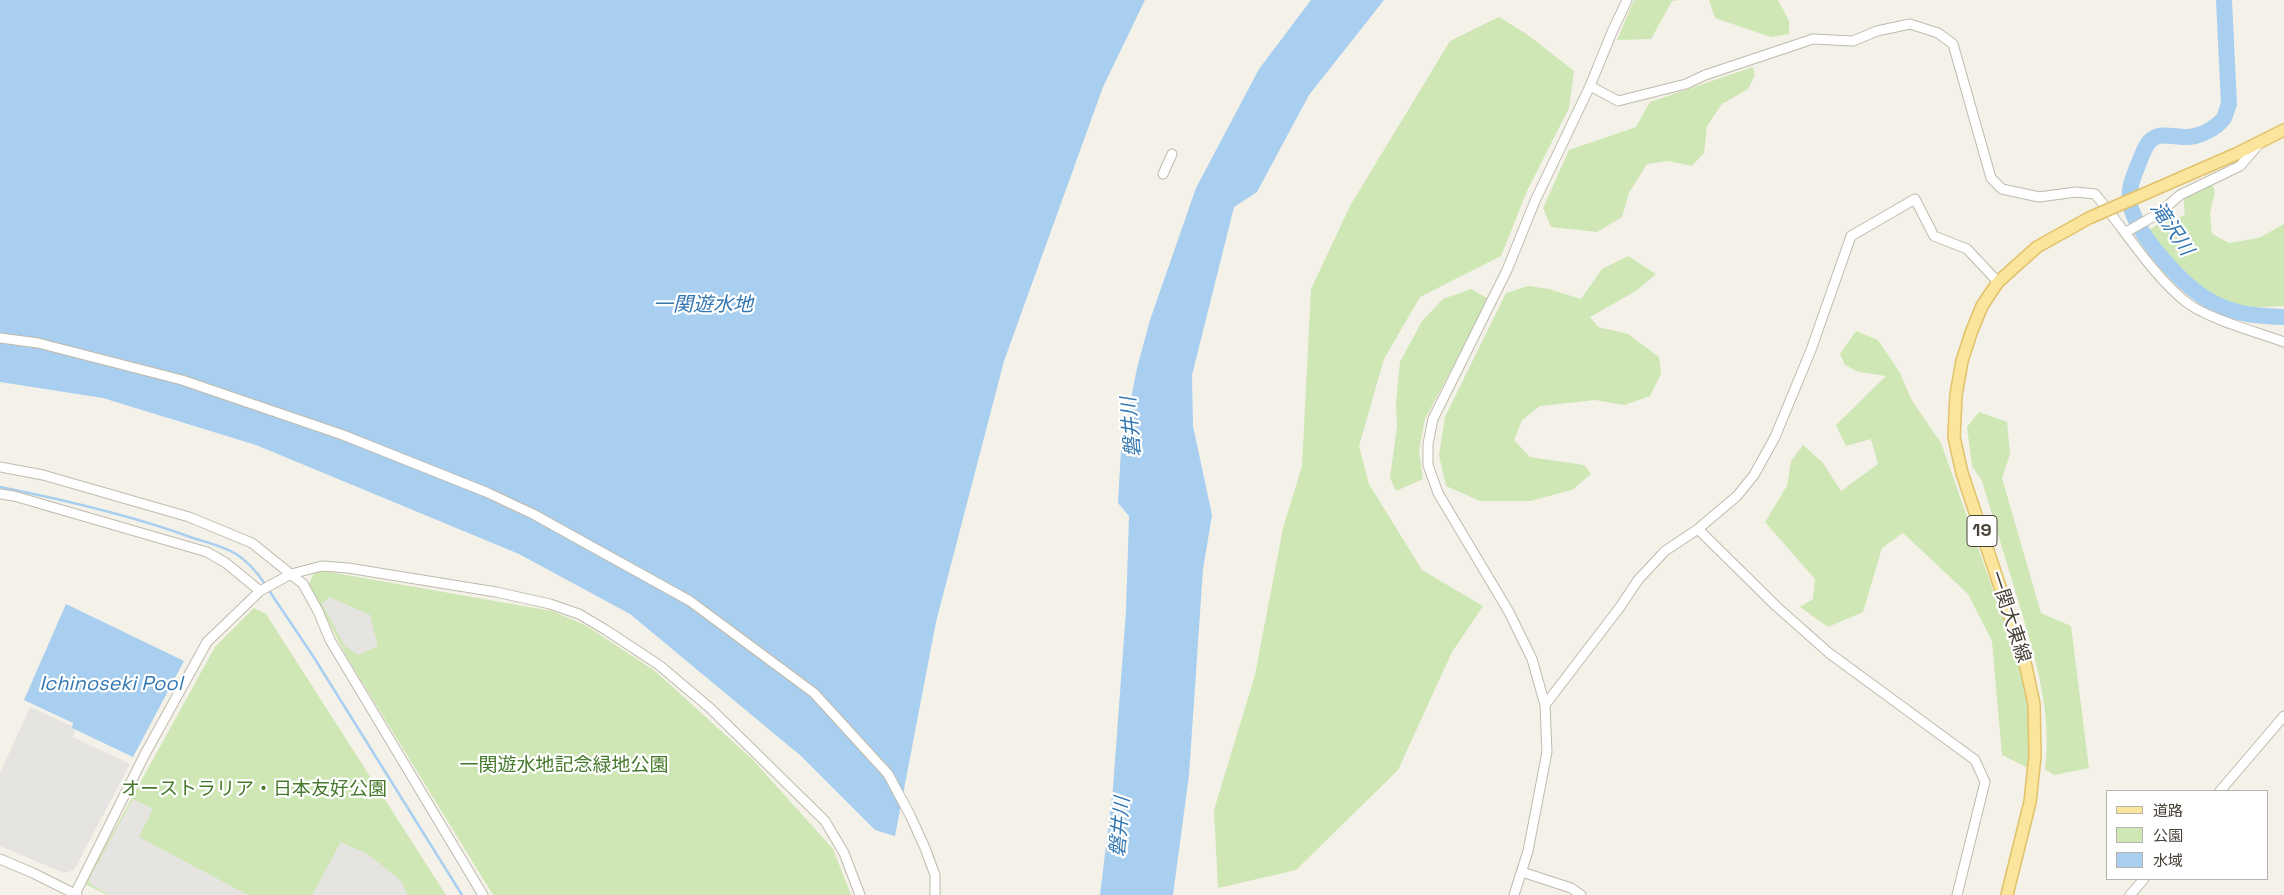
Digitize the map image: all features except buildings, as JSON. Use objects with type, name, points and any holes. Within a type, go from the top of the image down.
[{"type":"main road","name":"19","points":[[2259,144],[2284,130]]},
{"type":"main road","name":"一関大東線","points":[[2007,895],[2030,802],[2035,756],[2034,704],[2025,662],[1962,473],[1954,437],[1956,395],[1962,361],[1982,306],[1998,282],[2037,247],[2089,218],[2259,144]]},
{"type":"street","points":[[1514,895],[1522,872],[1541,789],[1547,752],[1544,705],[1532,659],[1509,612],[1438,493],[1428,465],[1428,444],[1433,419],[1502,278],[1535,201],[1590,86],[1627,0]]},
{"type":"street","points":[[1590,86],[1618,101],[1686,84],[1705,75],[1813,39],[1853,40],[1876,31],[1910,24],[1938,32],[1953,44],[1991,178],[2002,188],[2039,197],[2076,192],[2095,194],[2127,230],[2168,284],[2187,302],[2212,315],[2284,342]]},
{"type":"street","points":[[2127,230],[2158,214],[2180,195],[2240,166],[2259,144]]},
{"type":"street","points":[[1163,174],[1172,154]]},
{"type":"street","points":[[1544,705],[1620,607],[1638,580],[1665,551],[1698,529],[1737,496],[1754,475],[1775,437],[1812,350],[1851,236],[1915,199],[1934,236],[1967,249],[1998,282]]},
{"type":"street","points":[[0,338],[38,343],[182,380],[343,435],[486,492],[533,514],[690,601],[814,693],[888,774],[925,848],[935,875],[935,895]]},
{"type":"street","points":[[0,466],[117,496],[189,517],[228,532],[252,543],[303,584],[318,611],[330,640],[483,895]]},
{"type":"street","points":[[0,494],[14,496],[207,552],[226,563],[260,591]]},
{"type":"street","points":[[1698,529],[1776,606],[1830,653],[1974,760],[1985,782],[1957,895]]},
{"type":"street","points":[[0,859],[34,873],[76,894],[145,754],[207,642],[260,591],[291,574],[322,566],[348,568],[496,592],[550,604],[578,614],[599,626],[659,665],[740,737],[795,790],[825,821],[844,853],[860,895]]},
{"type":"street","points":[[2221,790],[2284,716]]},
{"type":"street","points":[[1522,872],[1571,888],[1581,895]]},
{"type":"street","points":[[2130,895],[2143,880]]},
{"type":"green space","points":[[1634,0],[1680,0],[1672,1],[1651,39],[1617,40]]},
{"type":"green space","points":[[1709,0],[1778,0],[1789,21],[1789,34],[1771,37],[1715,18]]},
{"type":"green space","points":[[1499,17],[1528,35],[1574,71],[1569,108],[1527,191],[1501,256],[1420,297],[1384,359],[1359,446],[1369,484],[1422,570],[1483,606],[1452,652],[1398,770],[1296,870],[1218,888],[1214,810],[1255,675],[1283,528],[1302,466],[1311,289],[1350,206],[1450,41]]},
{"type":"green space","points":[[1753,67],[1755,75],[1748,89],[1722,104],[1707,126],[1704,153],[1692,166],[1669,161],[1647,164],[1629,193],[1622,217],[1597,232],[1551,227],[1543,208],[1569,150],[1636,127],[1650,102]]},
{"type":"green space","points":[[2209,178],[2215,191],[2210,213],[2212,234],[2229,243],[2259,238],[2284,224],[2284,306],[2243,306],[2218,298],[2186,274],[2150,234],[2150,230],[2158,224],[2185,215],[2184,200],[2187,191],[2195,184]]},
{"type":"green space","points":[[1628,256],[1656,274],[1636,291],[1590,317],[1598,327],[1628,334],[1659,357],[1661,374],[1650,396],[1624,405],[1595,400],[1540,406],[1522,420],[1514,440],[1530,457],[1584,465],[1591,474],[1572,490],[1530,501],[1480,501],[1446,486],[1439,455],[1445,417],[1506,293],[1528,286],[1549,289],[1581,299],[1602,269]]},
{"type":"green space","points":[[1471,289],[1489,299],[1425,419],[1419,450],[1423,479],[1396,491],[1390,478],[1397,426],[1396,402],[1400,362],[1422,321],[1443,299]]},
{"type":"green space","points":[[1856,331],[1878,340],[1900,373],[1911,399],[1941,443],[2029,692],[2030,769],[2002,755],[1992,641],[1968,594],[1903,533],[1882,548],[1863,612],[1828,627],[1800,607],[1813,599],[1815,579],[1765,522],[1787,486],[1791,461],[1803,445],[1823,463],[1841,491],[1878,464],[1871,439],[1846,446],[1836,425],[1886,376],[1859,372],[1845,365],[1840,354]]},
{"type":"green space","points":[[1979,412],[2007,422],[2010,454],[2002,478],[2041,613],[2071,626],[2089,768],[2054,775],[2045,769],[2047,747],[2044,702],[2035,658],[1982,481],[1972,466],[1967,427]]},
{"type":"green space","name":"一関遊水地記念緑地公園","points":[[318,570],[552,611],[585,625],[655,671],[753,760],[833,849],[851,895],[493,895],[348,659],[309,584],[314,573]]},
{"type":"green space","name":"オーストラリア・日本友好公園","points":[[254,608],[266,614],[446,895],[107,895],[87,885],[87,879],[215,647]]},
{"type":"shaded area","points":[[330,597],[370,615],[378,646],[358,655],[345,646],[322,604]]},
{"type":"shaded area","points":[[30,707],[76,728],[73,737],[130,764],[74,870],[64,873],[0,846],[0,773]]},
{"type":"shaded area","points":[[133,799],[153,809],[139,837],[248,895],[109,895],[90,884],[89,879]]},
{"type":"shaded area","points":[[341,842],[369,855],[401,881],[408,895],[312,895]]},
{"type":"water","name":"一関遊水地","points":[[0,0],[1145,0],[1103,87],[1004,361],[936,622],[895,836],[875,830],[801,756],[630,614],[519,554],[256,445],[103,398],[0,382]]},
{"type":"water","name":"磐井川","points":[[1311,0],[1384,0],[1309,95],[1257,192],[1234,207],[1192,375],[1193,426],[1212,515],[1203,569],[1189,775],[1173,895],[1100,895],[1113,788],[1126,611],[1129,516],[1118,503],[1121,450],[1137,368],[1150,320],[1196,188],[1259,69]]},
{"type":"water","name":"Ichinoseki Pool","points":[[66,604],[184,661],[133,757],[72,728],[73,723],[24,700]]},
{"type":"waterway","name":"滝沢川","points":[[2224,0],[2229,104],[2224,118],[2216,126],[2200,134],[2189,137],[2161,136],[2147,144],[2134,176],[2129,198],[2130,204],[2134,217],[2152,246],[2177,274],[2202,296],[2231,310],[2257,315],[2284,317]]},
{"type":"waterway","points":[[0,487],[122,515],[221,547],[245,560],[265,584]]},
{"type":"waterway","points":[[268,589],[313,656],[462,895]]}]
